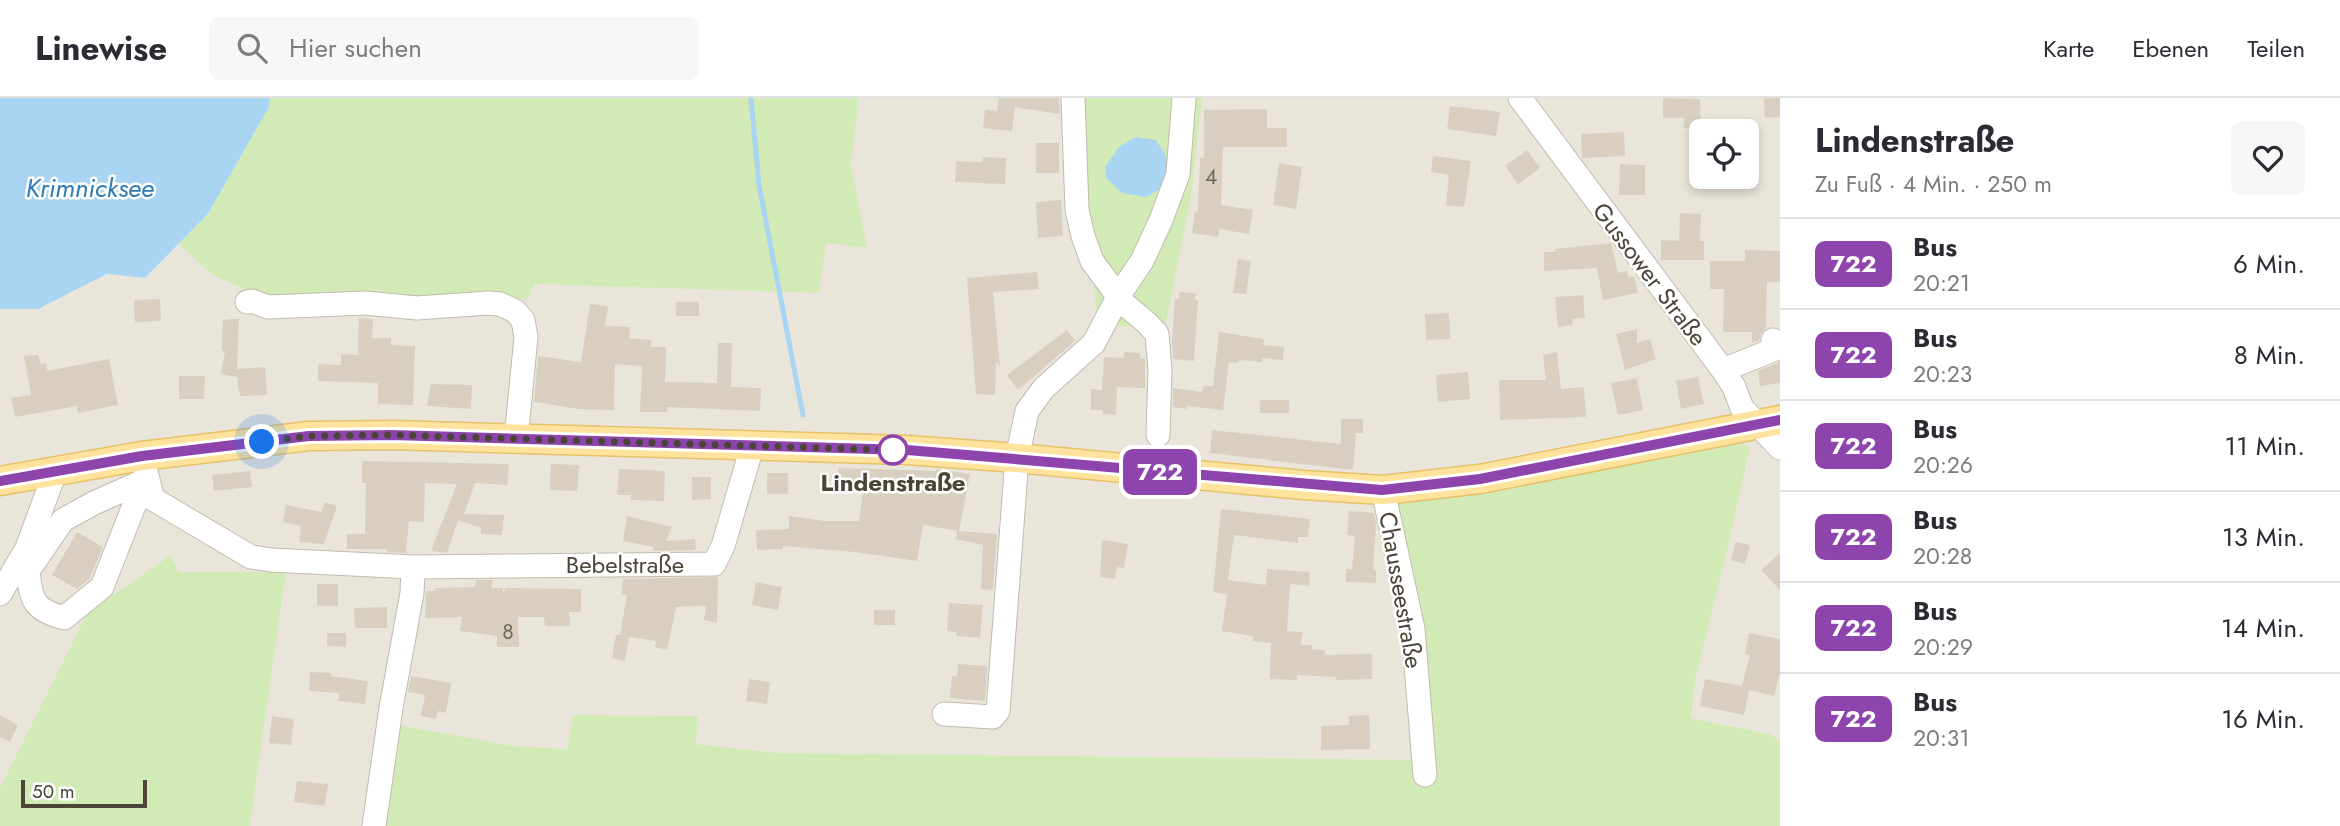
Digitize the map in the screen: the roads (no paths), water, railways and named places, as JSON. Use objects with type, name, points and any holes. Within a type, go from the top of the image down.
[{"type":"main road","name":"Chausseestraße","points":[[0,481],[54,472],[145,468],[309,436],[392,435],[907,450],[1382,490],[1480,479],[1768,422]]},
{"type":"street","points":[[1073,98],[1077,210],[1092,261],[1123,303],[1157,334],[1160,370],[1158,435]]},
{"type":"street","points":[[944,714],[993,717],[998,711],[1017,458],[1027,411],[1044,388],[1094,343],[1119,295],[1142,261],[1178,174],[1184,98]]},
{"type":"street","name":"Gussower Straße","points":[[1520,98],[1723,370],[1734,387],[1742,408],[1768,422],[1780,448]]},
{"type":"street","points":[[247,302],[252,301],[268,307],[365,303],[417,307],[488,303],[500,304],[515,311],[523,320],[526,337],[516,439]]},
{"type":"street","points":[[1723,370],[1773,350],[1773,340]]},
{"type":"street","name":"Bebelstraße","points":[[145,468],[153,499],[251,557],[413,566],[714,564],[723,546],[752,447]]},
{"type":"street","points":[[145,468],[133,508],[102,587],[64,618],[45,613],[30,595],[28,571],[63,520],[94,503],[145,468]]},
{"type":"street","points":[[0,594],[27,548],[54,472]]},
{"type":"street","name":"Chausseestraße","points":[[1382,490],[1413,629],[1425,775]]},
{"type":"street","points":[[374,826],[391,708],[412,593],[413,566]]},
{"type":"water","name":"Krimnicksee","points":[[0,98],[270,98],[269,107],[208,214],[145,278],[107,274],[38,309],[0,309]]},
{"type":"water","points":[[1136,137],[1156,140],[1167,158],[1165,186],[1146,197],[1122,193],[1106,178],[1105,167],[1120,146]]},
{"type":"waterway","points":[[751,98],[759,185],[803,415]]},
{"type":"place","name":"Lindenstraße","points":[[893,450]]}]
